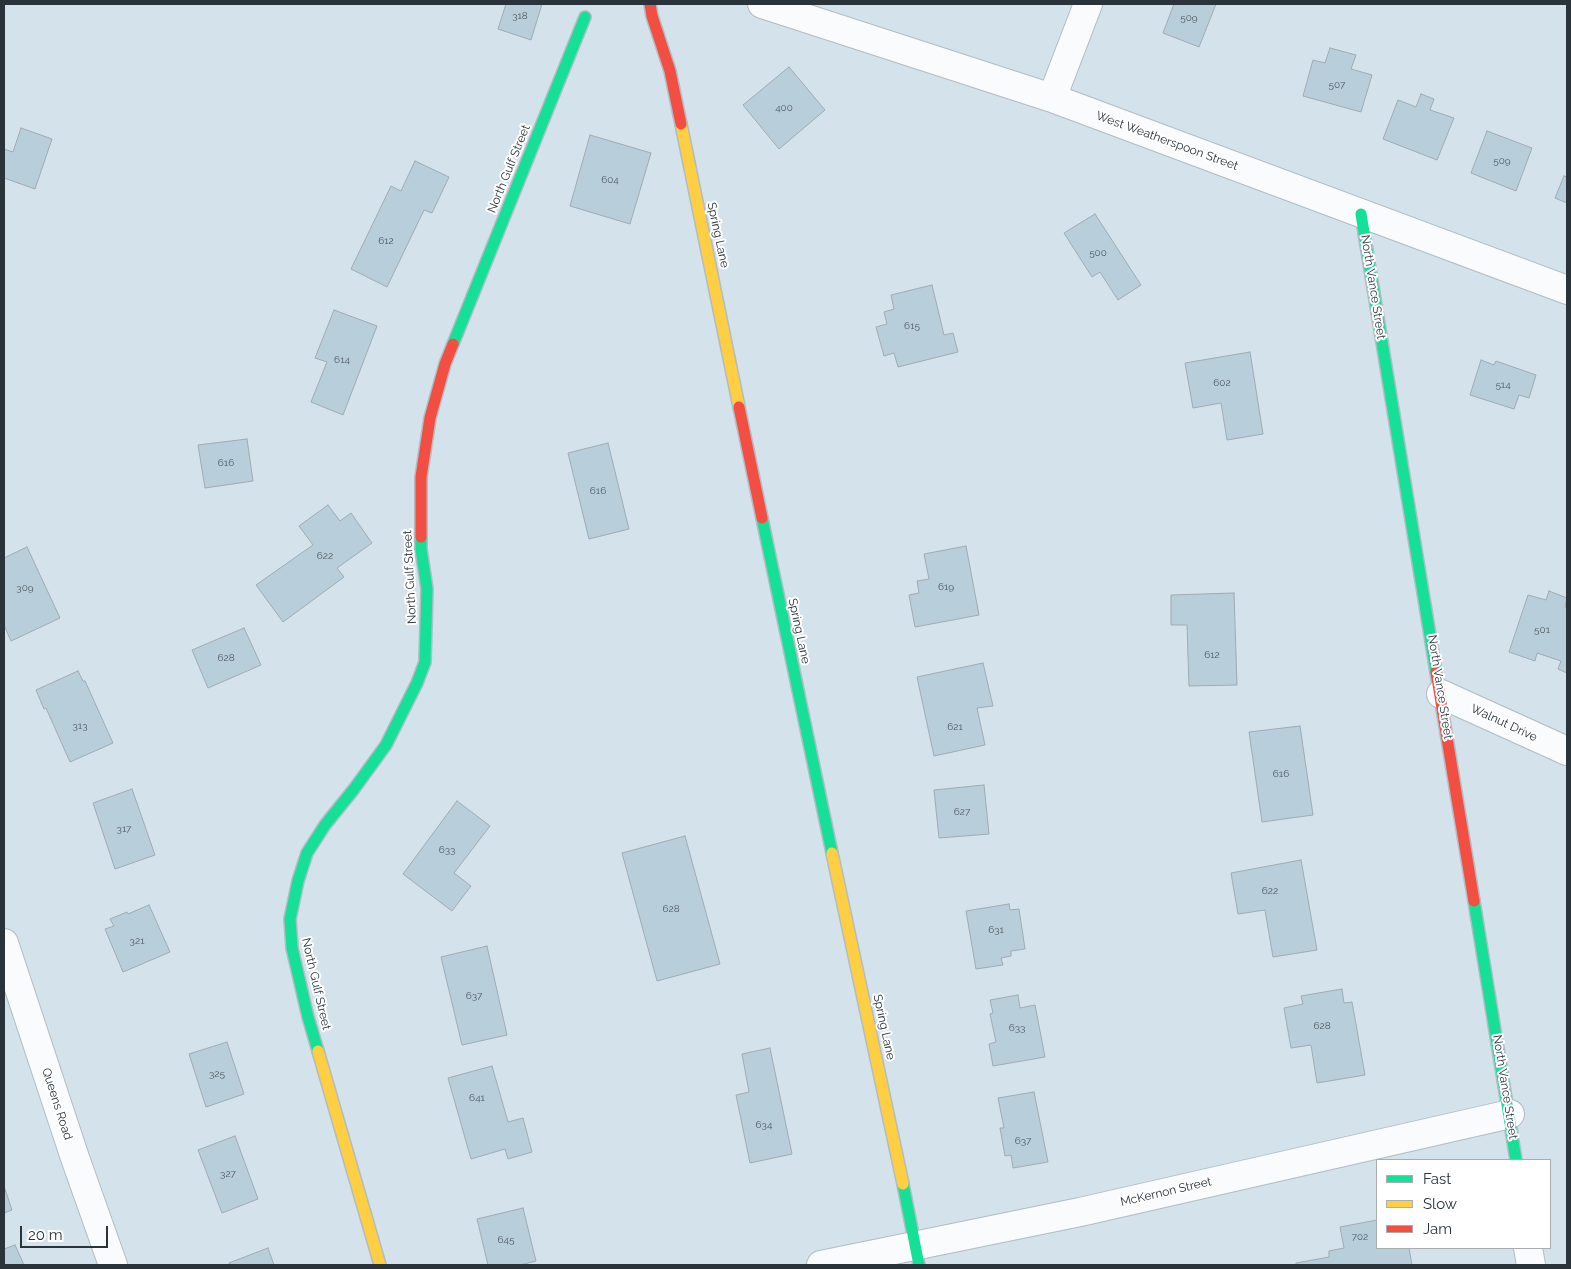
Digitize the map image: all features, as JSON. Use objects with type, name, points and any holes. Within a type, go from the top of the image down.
[{"type":"street","name":"Spring Lane","points":[[650,4],[652,16],[670,71],[791,660],[918,1255]]},
{"type":"street","name":"West Weatherspoon Street","points":[[762,4],[1052,98],[1567,290]]},
{"type":"street","points":[[1052,98],[1088,4]]},
{"type":"street","name":"North Gulf Street","points":[[380,1265],[308,1017],[292,948],[290,919],[298,881],[307,853],[325,825],[386,745],[417,683],[425,662],[427,590],[421,549],[421,476],[430,418],[445,364],[585,17]]},
{"type":"street","name":"North Vance Street","points":[[1361,214],[1516,1159]]},
{"type":"street","name":"Walnut Drive","points":[[1441,694],[1567,751]]},
{"type":"street","name":"Queens Road","points":[[4,943],[75,1158],[113,1265]]},
{"type":"street","name":"McKernon Street","points":[[821,1265],[918,1255],[1080,1212],[1510,1114]]},
{"type":"street","points":[[1528,1249],[1531,1265]]},
{"type":"building","points":[[506,4],[542,4],[531,40],[498,29]]},
{"type":"building","points":[[1174,4],[1216,4],[1199,47],[1163,33]]},
{"type":"building","points":[[1330,48],[1356,55],[1351,69],[1372,75],[1361,112],[1303,96],[1313,60],[1325,63]]},
{"type":"building","points":[[789,67],[825,110],[779,149],[743,105]]},
{"type":"building","points":[[1421,94],[1434,99],[1430,110],[1454,118],[1437,160],[1383,139],[1398,100],[1416,107]]},
{"type":"building","points":[[21,128],[52,139],[35,189],[4,178],[4,149],[13,152]]},
{"type":"building","points":[[1487,131],[1532,148],[1516,191],[1471,173]]},
{"type":"building","points":[[590,135],[651,153],[630,224],[570,206]]},
{"type":"building","points":[[415,161],[449,177],[432,213],[424,210],[387,287],[351,269],[391,186],[401,191]]},
{"type":"building","points":[[1564,176],[1567,177],[1567,203],[1555,198]]},
{"type":"building","points":[[1095,214],[1141,285],[1118,300],[1100,272],[1092,277],[1064,233]]},
{"type":"building","points":[[932,285],[944,335],[953,333],[958,352],[898,367],[894,353],[884,356],[876,327],[887,324],[884,312],[894,309],[891,295]]},
{"type":"building","points":[[334,310],[377,326],[343,415],[311,402],[327,362],[315,358]]},
{"type":"building","points":[[1250,352],[1263,434],[1227,440],[1221,403],[1193,408],[1185,363]]},
{"type":"building","points":[[1481,360],[1494,365],[1496,361],[1536,375],[1529,398],[1519,395],[1514,409],[1470,395]]},
{"type":"building","points":[[247,439],[253,481],[205,488],[198,445]]},
{"type":"building","points":[[608,443],[629,529],[589,539],[568,453]]},
{"type":"building","points":[[328,505],[340,521],[351,513],[372,543],[337,568],[344,577],[283,622],[256,585],[313,545],[299,526]]},
{"type":"building","points":[[966,546],[979,615],[915,627],[909,595],[919,593],[917,581],[929,579],[924,554]]},
{"type":"building","points":[[27,547],[60,618],[11,641],[4,625],[4,558]]},
{"type":"building","points":[[1549,591],[1567,598],[1565,607],[1567,608],[1567,673],[1558,669],[1561,661],[1537,653],[1535,661],[1509,652],[1528,595],[1546,600]]},
{"type":"building","points":[[1234,593],[1237,685],[1189,686],[1187,625],[1171,625],[1171,595]]},
{"type":"building","points":[[244,628],[261,665],[208,688],[192,650]]},
{"type":"building","points":[[983,663],[993,706],[977,708],[985,745],[934,756],[917,677]]},
{"type":"building","points":[[78,671],[83,681],[85,681],[113,743],[70,762],[36,690]]},
{"type":"building","points":[[1300,726],[1313,815],[1262,822],[1249,732]]},
{"type":"building","points":[[984,785],[989,834],[939,838],[934,790]]},
{"type":"building","points":[[132,789],[155,855],[115,869],[93,803]]},
{"type":"building","points":[[457,801],[490,826],[454,873],[471,886],[452,911],[403,874]]},
{"type":"building","points":[[685,836],[720,964],[657,981],[622,853]]},
{"type":"building","points":[[1301,860],[1317,950],[1273,957],[1265,910],[1238,914],[1231,873]]},
{"type":"building","points":[[1009,904],[1010,910],[1019,909],[1025,949],[1011,951],[1011,956],[1001,958],[1003,965],[976,969],[966,911]]},
{"type":"building","points":[[149,905],[170,952],[123,972],[105,929],[114,926],[110,919]]},
{"type":"building","points":[[487,946],[507,1035],[462,1045],[441,957]]},
{"type":"building","points":[[1342,989],[1344,1003],[1352,1002],[1365,1075],[1317,1083],[1311,1045],[1291,1048],[1284,1008],[1303,1004],[1301,996]]},
{"type":"building","points":[[1018,995],[1020,1008],[1035,1005],[1045,1057],[993,1066],[989,1044],[996,1042],[990,1014],[993,1013],[990,1000]]},
{"type":"building","points":[[227,1042],[244,1094],[206,1107],[189,1054]]},
{"type":"building","points":[[770,1048],[792,1154],[750,1163],[736,1095],[749,1092],[742,1054]]},
{"type":"building","points":[[492,1066],[508,1122],[523,1118],[532,1152],[508,1159],[505,1149],[471,1159],[448,1078]]},
{"type":"building","points":[[1034,1092],[1048,1162],[1013,1168],[1011,1155],[1005,1156],[1000,1128],[1004,1128],[998,1098]]},
{"type":"building","points":[[235,1136],[258,1199],[222,1213],[198,1150]]},
{"type":"building","points":[[4,1186],[12,1210],[4,1213]]},
{"type":"building","points":[[523,1208],[536,1261],[520,1265],[488,1265],[477,1219]]},
{"type":"building","points":[[1376,1220],[1376,1249],[1409,1249],[1412,1265],[1296,1265],[1296,1263],[1329,1257],[1329,1251],[1344,1248],[1340,1227]]},
{"type":"building","points":[[15,1245],[24,1265],[4,1265],[4,1249]]},
{"type":"building","points":[[268,1248],[274,1265],[229,1265],[229,1263]]},
{"type":"traffic: fast","points":[[453,344],[585,17]]},
{"type":"traffic: fast","points":[[1361,214],[1436,672]]},
{"type":"traffic: fast","points":[[762,518],[832,853]]},
{"type":"traffic: fast","points":[[318,1051],[292,948],[290,919],[298,881],[307,853],[325,825],[386,745],[417,683],[425,662],[427,589],[421,537]]},
{"type":"traffic: fast","points":[[1474,901],[1516,1159]]},
{"type":"traffic: fast","points":[[903,1184],[919,1265]]},
{"type":"traffic: slow","points":[[681,124],[739,407]]},
{"type":"traffic: slow","points":[[832,853],[903,1184]]},
{"type":"traffic: slow","points":[[318,1051],[380,1265]]},
{"type":"traffic: jam","points":[[650,4],[652,16],[670,71],[681,124]]},
{"type":"traffic: jam","points":[[421,537],[421,477],[430,418],[445,364],[453,344]]},
{"type":"traffic: jam","points":[[739,407],[762,518]]},
{"type":"traffic: jam","points":[[1436,672],[1474,901]]}]
